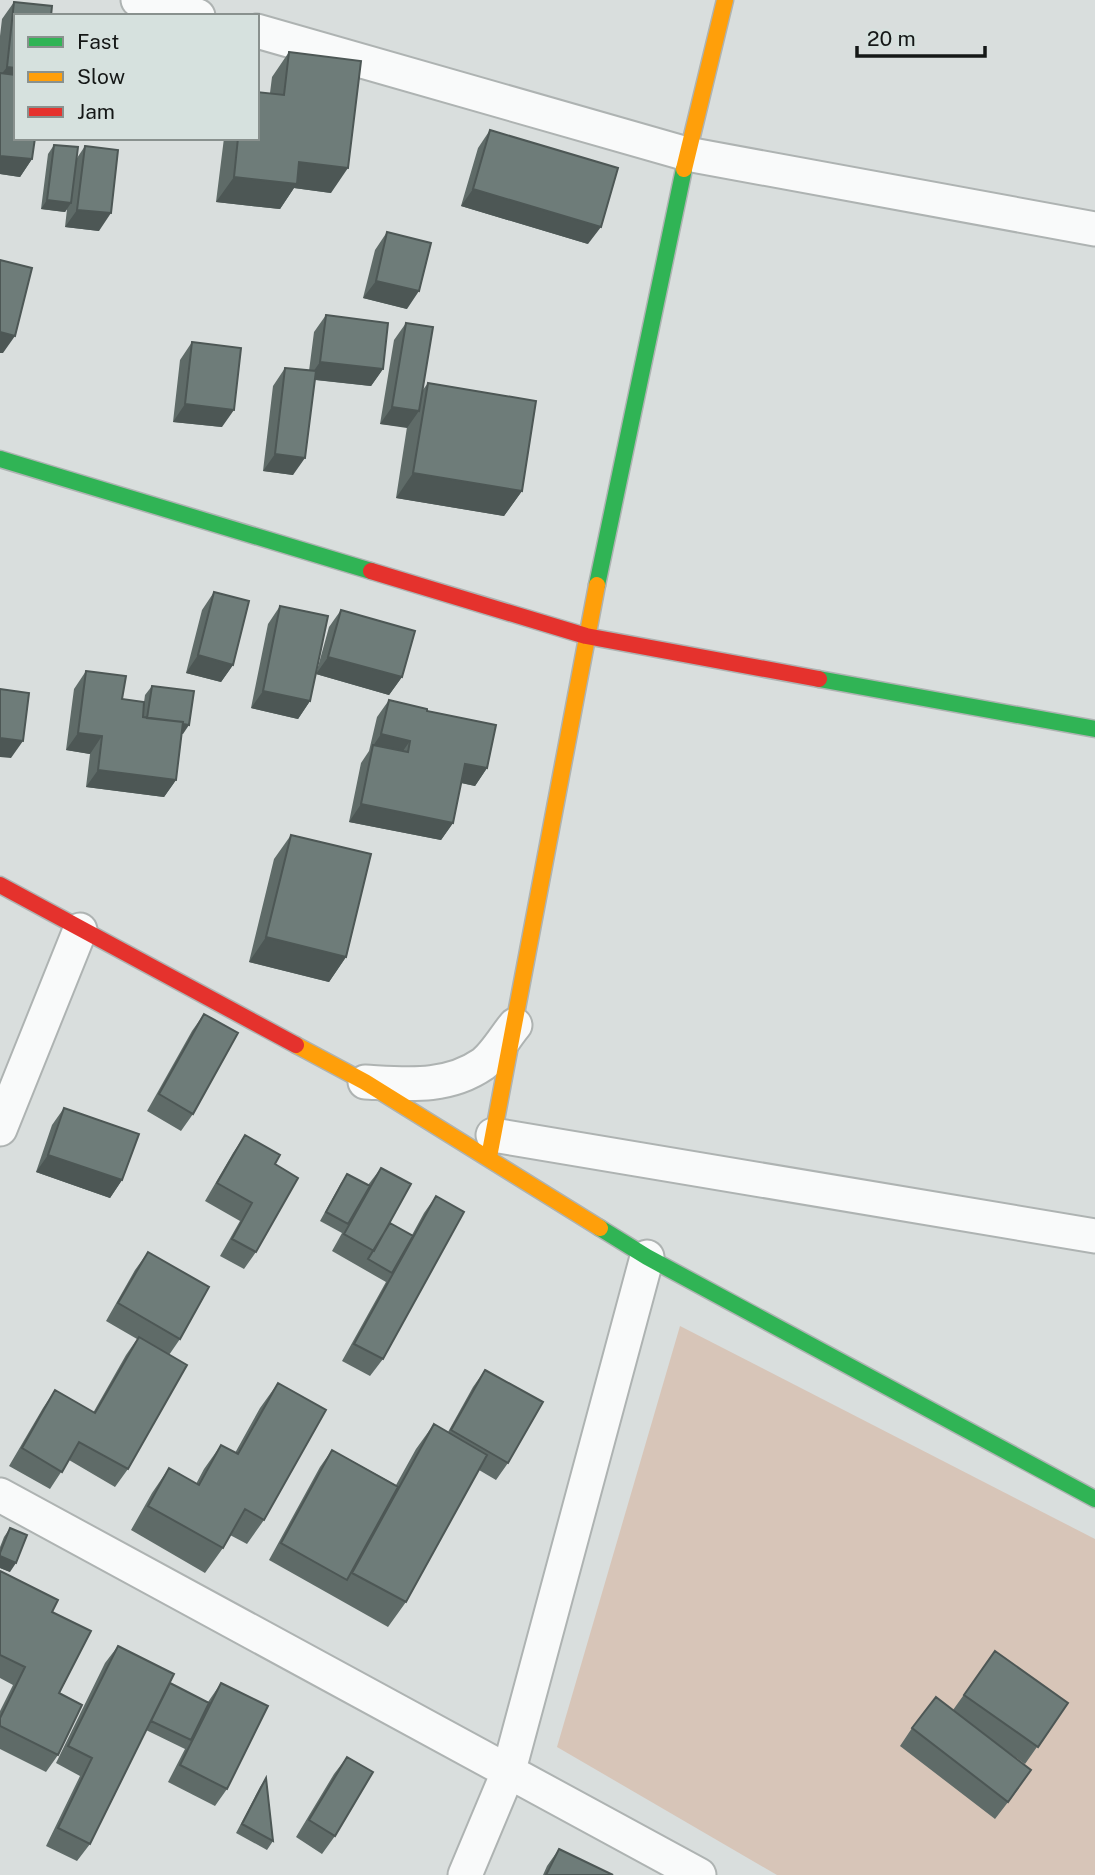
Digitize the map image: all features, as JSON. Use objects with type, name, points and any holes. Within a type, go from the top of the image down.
[{"type":"street","points":[[138,0],[190,14]]},
{"type":"street","points":[[491,1146],[516,1024],[586,636],[687,154],[725,0]]},
{"type":"street","points":[[259,32],[687,154],[1095,229]]},
{"type":"street","points":[[0,459],[586,636],[1095,729]]},
{"type":"street","points":[[0,885],[365,1082],[491,1146],[647,1257],[1095,1499]]},
{"type":"street","points":[[0,1129],[80,930]]},
{"type":"street","points":[[365,1082],[422,1085],[454,1079],[485,1063],[516,1024]]},
{"type":"street","points":[[491,1146],[1095,1236]]},
{"type":"street","points":[[465,1875],[509,1770],[647,1257]]},
{"type":"street","points":[[0,1495],[699,1875]]},
{"type":"shaded area","points":[[680,1326],[1095,1539],[1095,1875],[777,1875],[557,1747]]},
{"type":"building","points":[[14,2],[52,6],[51,14],[14,14],[14,68],[7,67]]},
{"type":"building","points":[[289,52],[361,61],[348,168],[299,162],[297,184],[234,177],[238,140],[259,140],[259,92],[284,95]]},
{"type":"building","points":[[0,73],[14,75],[14,140],[35,140],[32,159],[0,156]]},
{"type":"building","points":[[490,130],[618,168],[601,227],[473,189]]},
{"type":"building","points":[[54,145],[78,147],[71,203],[47,200]]},
{"type":"building","points":[[85,146],[118,150],[111,213],[77,210]]},
{"type":"building","points":[[387,232],[431,243],[419,291],[376,281]]},
{"type":"building","points":[[0,260],[32,268],[15,336],[0,332]]},
{"type":"building","points":[[326,315],[388,323],[383,369],[320,362]]},
{"type":"building","points":[[406,323],[433,327],[419,411],[392,407]]},
{"type":"building","points":[[192,342],[241,348],[234,410],[185,404]]},
{"type":"building","points":[[285,368],[316,371],[305,458],[275,454]]},
{"type":"building","points":[[428,383],[536,401],[522,491],[413,473]]},
{"type":"building","points":[[214,592],[249,601],[233,665],[198,655]]},
{"type":"building","points":[[280,606],[328,616],[310,701],[263,691]]},
{"type":"building","points":[[341,610],[415,631],[402,677],[328,657]]},
{"type":"building","points":[[86,671],[126,676],[122,699],[144,702],[143,717],[183,722],[176,780],[98,770],[102,736],[78,733]]},
{"type":"building","points":[[152,686],[194,691],[189,725],[147,718]]},
{"type":"building","points":[[0,689],[29,693],[23,741],[0,738]]},
{"type":"building","points":[[389,700],[496,725],[487,768],[465,764],[453,823],[361,804],[373,745],[408,752],[410,741],[381,734]]},
{"type":"building","points":[[291,835],[371,854],[346,957],[266,937]]},
{"type":"building","points":[[204,1014],[238,1033],[193,1114],[159,1094]]},
{"type":"building","points":[[64,1108],[139,1134],[122,1180],[48,1155]]},
{"type":"building","points":[[245,1135],[280,1155],[275,1164],[298,1178],[256,1252],[232,1239],[252,1203],[217,1183]]},
{"type":"building","points":[[381,1168],[411,1184],[374,1251],[344,1234]]},
{"type":"building","points":[[347,1174],[370,1186],[348,1224],[326,1212]]},
{"type":"building","points":[[436,1196],[464,1212],[383,1359],[354,1344]]},
{"type":"building","points":[[390,1223],[413,1236],[392,1273],[368,1259]]},
{"type":"building","points":[[148,1252],[209,1287],[180,1339],[118,1303]]},
{"type":"building","points":[[139,1337],[187,1365],[128,1469],[79,1442],[62,1472],[22,1448],[55,1390],[95,1413]]},
{"type":"building","points":[[485,1370],[543,1402],[508,1463],[451,1430]]},
{"type":"building","points":[[278,1383],[326,1410],[264,1520],[245,1509],[223,1548],[148,1506],[169,1468],[199,1485],[221,1445],[238,1454]]},
{"type":"building","points":[[434,1424],[487,1455],[406,1602],[352,1573]]},
{"type":"building","points":[[332,1450],[398,1487],[347,1580],[281,1543]]},
{"type":"building","points":[[10,1528],[27,1535],[16,1563],[0,1556]]},
{"type":"building","points":[[0,1571],[58,1600],[52,1612],[91,1631],[59,1693],[82,1705],[58,1755],[0,1726],[0,1718],[25,1667],[0,1655]]},
{"type":"building","points":[[118,1646],[174,1674],[90,1844],[58,1828],[92,1758],[68,1746]]},
{"type":"building","points":[[995,1651],[1068,1703],[1038,1747],[964,1695]]},
{"type":"building","points":[[170,1683],[209,1703],[191,1740],[151,1721]]},
{"type":"building","points":[[221,1683],[268,1706],[227,1789],[180,1765]]},
{"type":"building","points":[[936,1697],[1031,1770],[1008,1802],[912,1728]]},
{"type":"building","points":[[347,1757],[373,1772],[335,1836],[309,1820]]},
{"type":"building","points":[[266,1778],[273,1841],[242,1824]]},
{"type":"building","points":[[559,1849],[613,1875],[546,1875]]},
{"type":"traffic: fast","points":[[597,585],[684,169]]},
{"type":"traffic: fast","points":[[0,459],[371,571]]},
{"type":"traffic: fast","points":[[819,679],[1095,729]]},
{"type":"traffic: fast","points":[[600,1228],[647,1257],[1095,1499]]},
{"type":"traffic: slow","points":[[684,169],[725,0]]},
{"type":"traffic: slow","points":[[489,1157],[597,585]]},
{"type":"traffic: slow","points":[[296,1045],[365,1082],[600,1228]]},
{"type":"traffic: jam","points":[[371,571],[586,636],[819,679]]},
{"type":"traffic: jam","points":[[0,885],[296,1045]]}]
